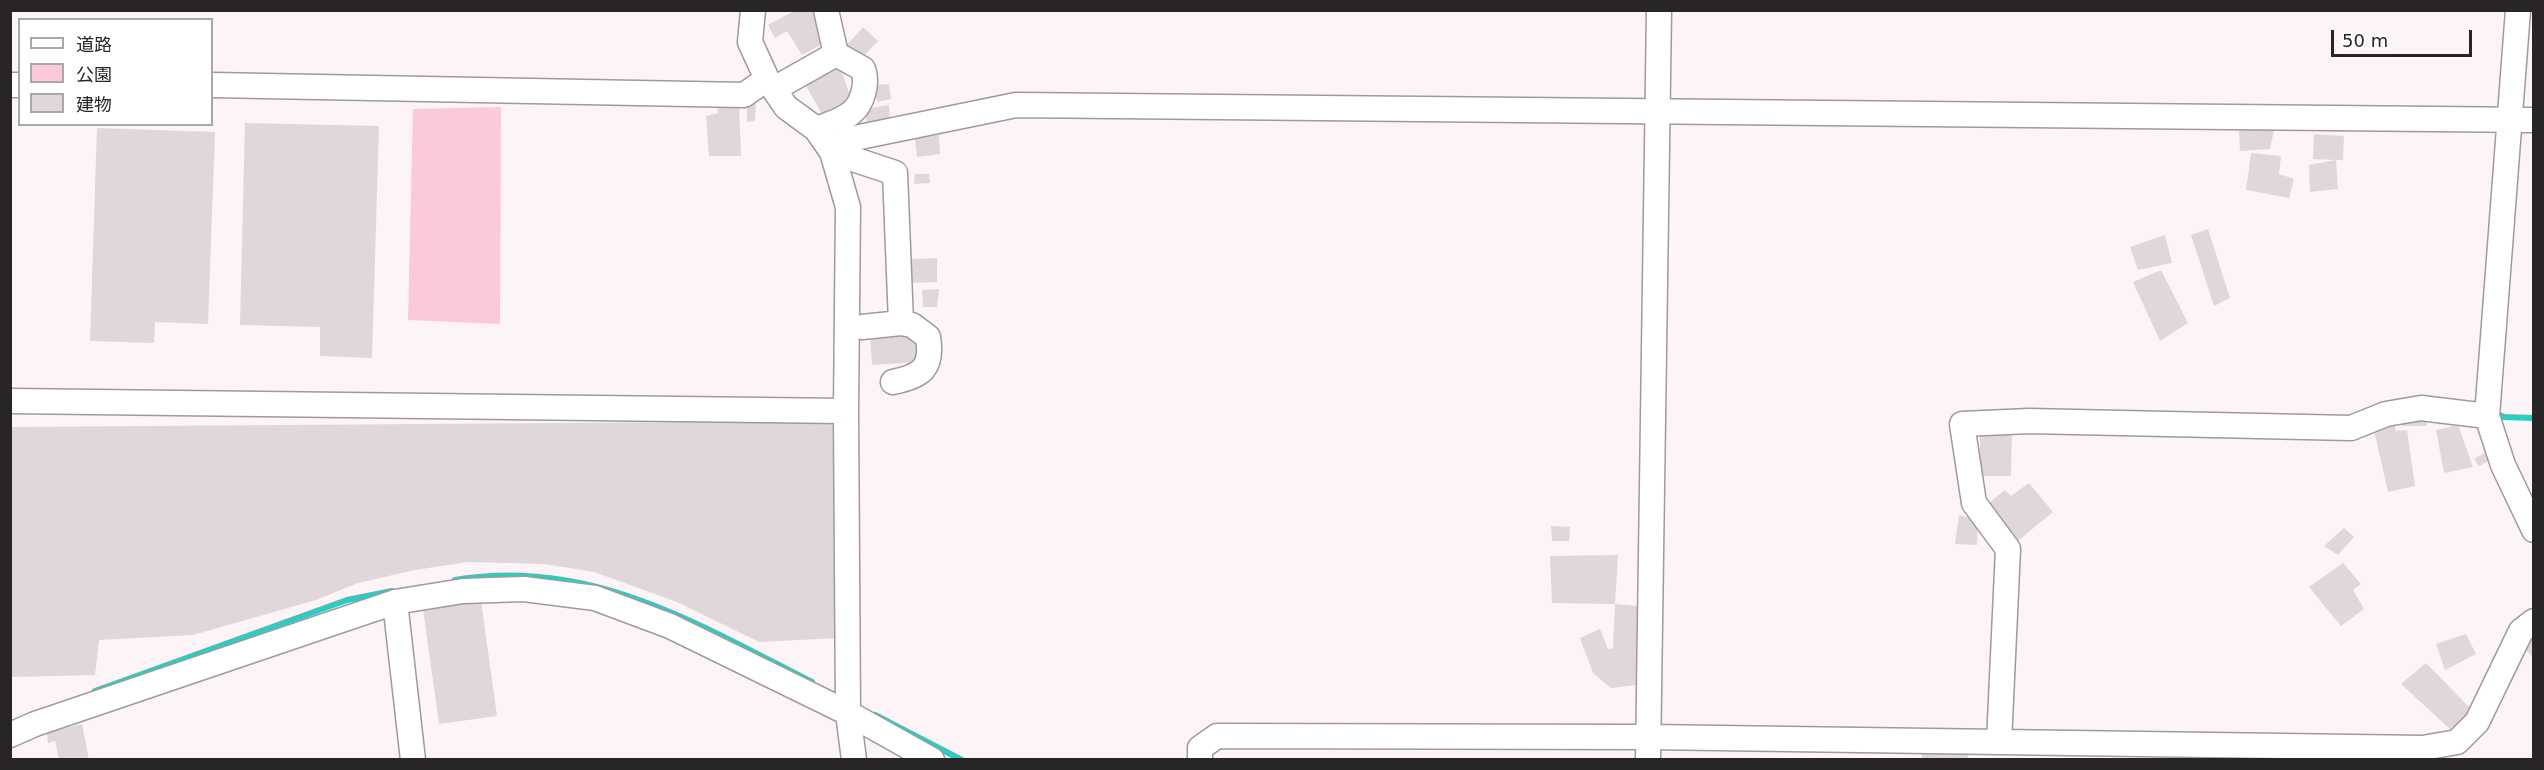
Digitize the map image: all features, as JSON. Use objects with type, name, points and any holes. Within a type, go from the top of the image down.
[{"type":"street","points":[[753,10],[750,42],[771,84],[786,106],[816,129],[832,152],[848,207],[846,411],[848,712],[854,759]]},
{"type":"street","points":[[816,129],[851,113],[863,95],[866,78],[863,69],[836,54],[826,10]]},
{"type":"street","points":[[1648,748],[1659,10]]},
{"type":"street","points":[[2518,10],[2487,416],[2503,465],[2534,530]]},
{"type":"street","points":[[213,85],[744,95],[836,54]]},
{"type":"street","points":[[832,152],[850,140],[1016,105],[2534,120]]},
{"type":"street","points":[[832,152],[895,173],[901,323]]},
{"type":"street","points":[[862,327],[901,323],[912,325],[928,337],[930,352],[927,364],[915,377],[893,382]]},
{"type":"street","points":[[10,401],[124,400],[422,407],[846,411]]},
{"type":"street","points":[[1999,742],[2008,549],[1974,503],[1962,424],[2029,421],[2351,428],[2386,414],[2421,408],[2487,416]]},
{"type":"street","points":[[10,735],[46,720],[395,602],[463,591],[524,589],[595,598],[670,626],[848,712],[932,759]]},
{"type":"street","points":[[395,602],[413,759]]},
{"type":"street","points":[[1200,759],[1200,748],[1217,736],[1648,748],[1999,742],[2423,748],[2457,742],[2477,722],[2521,631],[2534,621]]},
{"type":"green space","points":[[501,107],[500,324],[408,320],[413,109]]},
{"type":"building","points":[[796,10],[811,10],[826,42],[802,55],[787,31],[775,38],[768,25]]},
{"type":"building","points":[[863,27],[878,41],[859,61],[846,46]]},
{"type":"building","points":[[840,67],[852,101],[823,116],[805,84]]},
{"type":"building","points":[[889,84],[891,99],[877,102],[875,85]]},
{"type":"building","points":[[739,102],[741,156],[709,156],[706,116],[718,113],[717,105]]},
{"type":"building","points":[[747,104],[756,104],[755,121],[747,122]]},
{"type":"building","points":[[889,105],[890,120],[867,124],[865,109]]},
{"type":"building","points":[[245,123],[379,126],[372,358],[320,356],[320,327],[240,325]]},
{"type":"building","points":[[97,128],[215,132],[208,324],[155,322],[154,343],[90,341]]},
{"type":"building","points":[[2239,129],[2274,130],[2270,149],[2240,151]]},
{"type":"building","points":[[2314,134],[2344,136],[2343,160],[2313,159]]},
{"type":"building","points":[[939,135],[940,154],[917,157],[915,139]]},
{"type":"building","points":[[2251,153],[2281,156],[2279,174],[2294,179],[2289,198],[2246,190]]},
{"type":"building","points":[[2336,160],[2338,189],[2310,192],[2309,165]]},
{"type":"building","points":[[915,174],[929,174],[930,183],[914,184]]},
{"type":"building","points":[[2208,229],[2230,298],[2214,306],[2191,235]]},
{"type":"building","points":[[2165,235],[2172,263],[2138,270],[2130,247]]},
{"type":"building","points":[[937,258],[937,282],[910,283],[911,259]]},
{"type":"building","points":[[2161,270],[2188,323],[2160,341],[2133,282]]},
{"type":"building","points":[[939,289],[937,307],[923,307],[922,290]]},
{"type":"building","points":[[916,334],[919,362],[872,365],[870,335]]},
{"type":"building","points":[[2426,413],[2427,426],[2402,426],[2402,417]]},
{"type":"building","points":[[2393,417],[2396,431],[2407,430],[2415,486],[2388,492],[2373,426]]},
{"type":"building","points":[[837,421],[838,638],[759,642],[677,602],[594,572],[544,564],[468,562],[415,570],[358,583],[316,600],[193,635],[99,640],[95,675],[10,677],[10,427]]},
{"type":"building","points":[[2458,425],[2473,467],[2444,473],[2436,430]]},
{"type":"building","points":[[2012,426],[2011,476],[1980,476],[1980,433]]},
{"type":"building","points":[[2486,452],[2490,460],[2479,466],[2474,459]]},
{"type":"building","points":[[2029,483],[2053,512],[2014,544],[1984,507],[2005,490],[2011,496]]},
{"type":"building","points":[[1959,515],[1978,520],[1977,545],[1955,544]]},
{"type":"building","points":[[1551,526],[1570,527],[1569,541],[1552,541]]},
{"type":"building","points":[[2344,528],[2354,537],[2338,555],[2324,546]]},
{"type":"building","points":[[1618,555],[1615,604],[1552,603],[1550,556]]},
{"type":"building","points":[[2343,563],[2361,584],[2353,590],[2364,609],[2341,626],[2309,587]]},
{"type":"building","points":[[481,601],[497,716],[439,724],[423,609]]},
{"type":"building","points":[[1615,604],[1638,606],[1636,685],[1611,688],[1593,673],[1580,638],[1600,629],[1608,649],[1613,648]]},
{"type":"building","points":[[2466,634],[2476,654],[2445,670],[2436,644]]},
{"type":"building","points":[[2534,636],[2534,658],[2521,646]]},
{"type":"building","points":[[2426,663],[2473,711],[2452,731],[2401,684]]},
{"type":"building","points":[[82,724],[89,760],[59,760],[55,741],[48,743],[47,733]]},
{"type":"building","points":[[1922,753],[1968,754],[1968,760],[1922,760]]},
{"type":"waterway","points":[[2493,412],[2504,417],[2534,418]]},
{"type":"waterway","points":[[455,580],[504,575],[551,578],[597,587],[684,618],[812,682]]},
{"type":"waterway","points":[[95,691],[347,600],[392,591]]},
{"type":"waterway","points":[[875,715],[962,760]]}]
